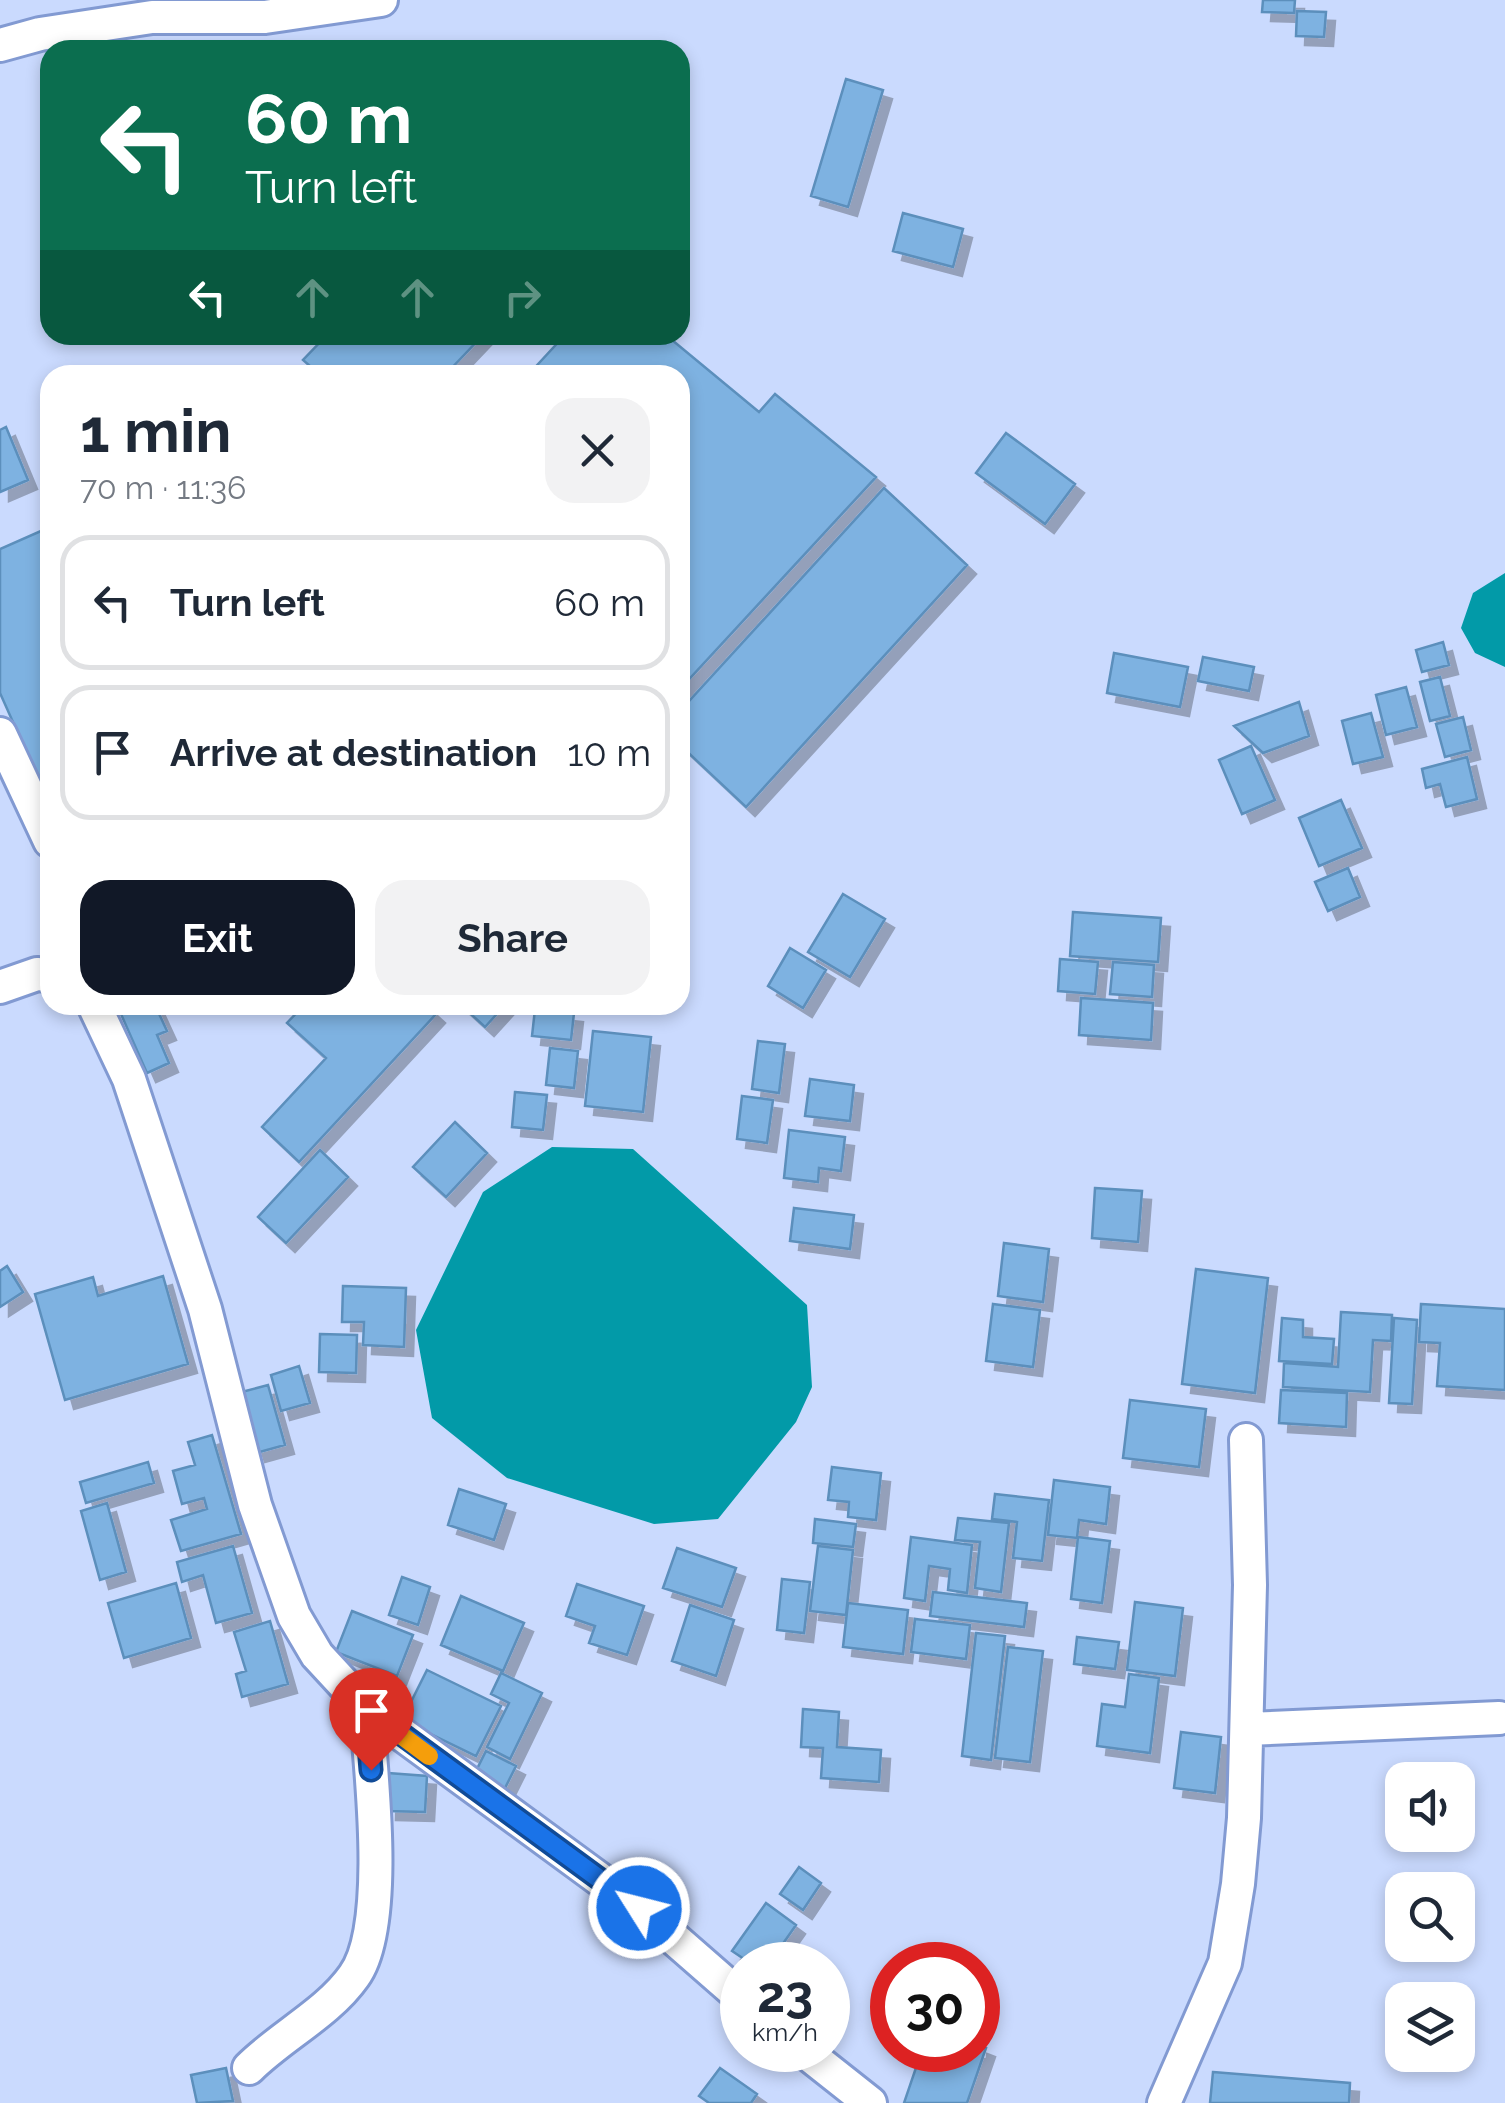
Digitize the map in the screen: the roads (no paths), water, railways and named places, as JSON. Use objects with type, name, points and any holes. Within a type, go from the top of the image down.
[{"type":"street","points":[[0,46],[40,34],[152,17],[265,17],[381,0]]},
{"type":"street","points":[[0,734],[40,820]]},
{"type":"street","points":[[0,987],[40,974]]},
{"type":"street","points":[[99,1015],[129,1079],[206,1309],[255,1505],[294,1616],[317,1655],[366,1708],[639,1908],[720,1979]]},
{"type":"street","points":[[1164,2103],[1225,1963],[1243,1834],[1250,1585],[1246,1440]]},
{"type":"street","points":[[249,2068],[354,1976],[366,1950],[376,1858],[366,1708]]},
{"type":"street","points":[[1246,1729],[1499,1718]]},
{"type":"street","points":[[831,2072],[870,2103]]}]
